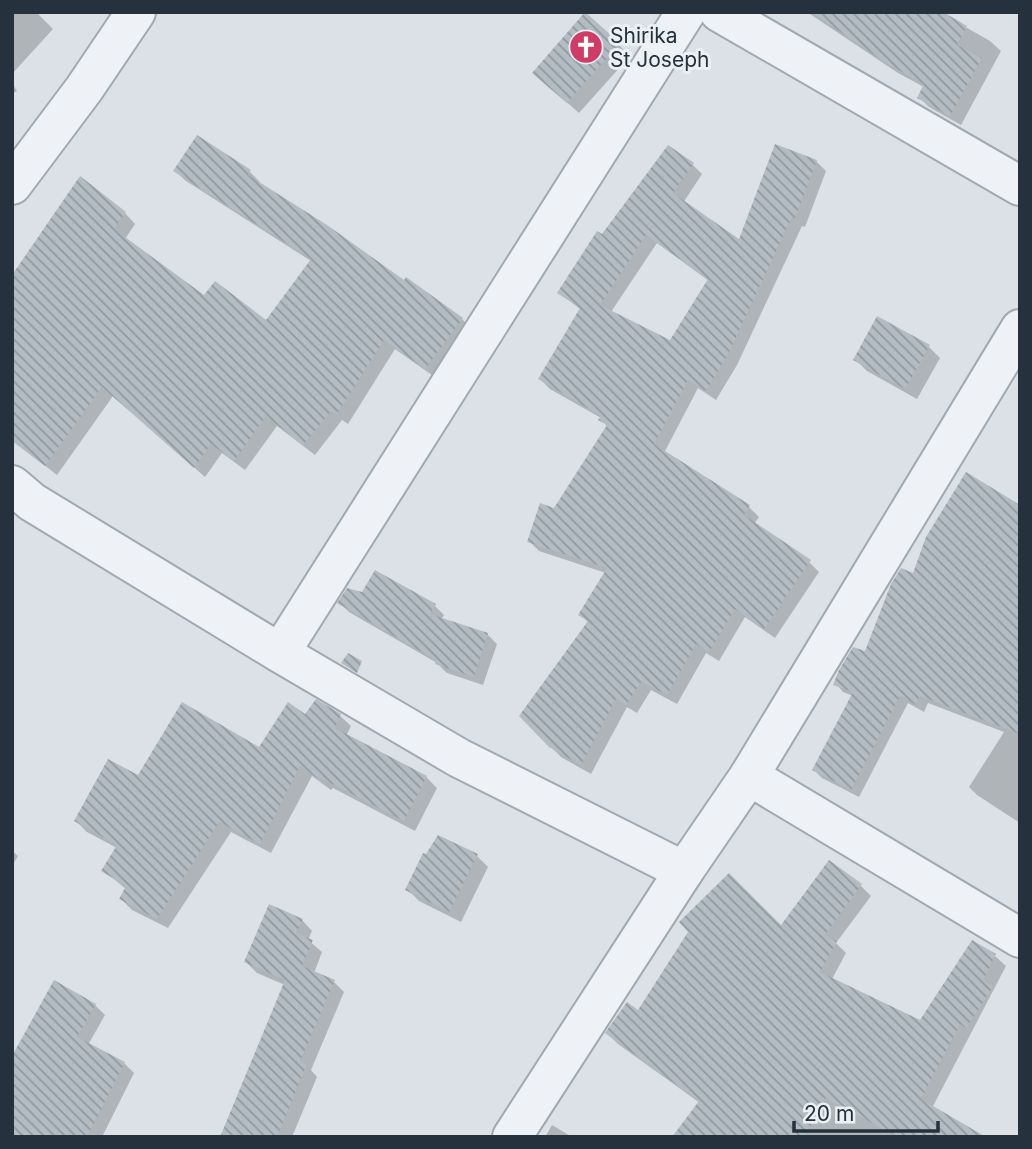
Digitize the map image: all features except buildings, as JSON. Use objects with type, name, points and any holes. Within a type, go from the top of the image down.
[{"type":"street","points":[[12,185],[136,12]]},
{"type":"street","points":[[280,653],[686,12]]},
{"type":"street","points":[[719,12],[1020,186]]},
{"type":"street","points":[[512,1137],[684,871],[749,776],[1020,329]]},
{"type":"street","points":[[12,485],[32,502],[459,758],[684,871]]},
{"type":"street","points":[[749,776],[1020,938]]},
{"type":"place","name":"Shirika St Joseph","points":[[586,47]]}]
